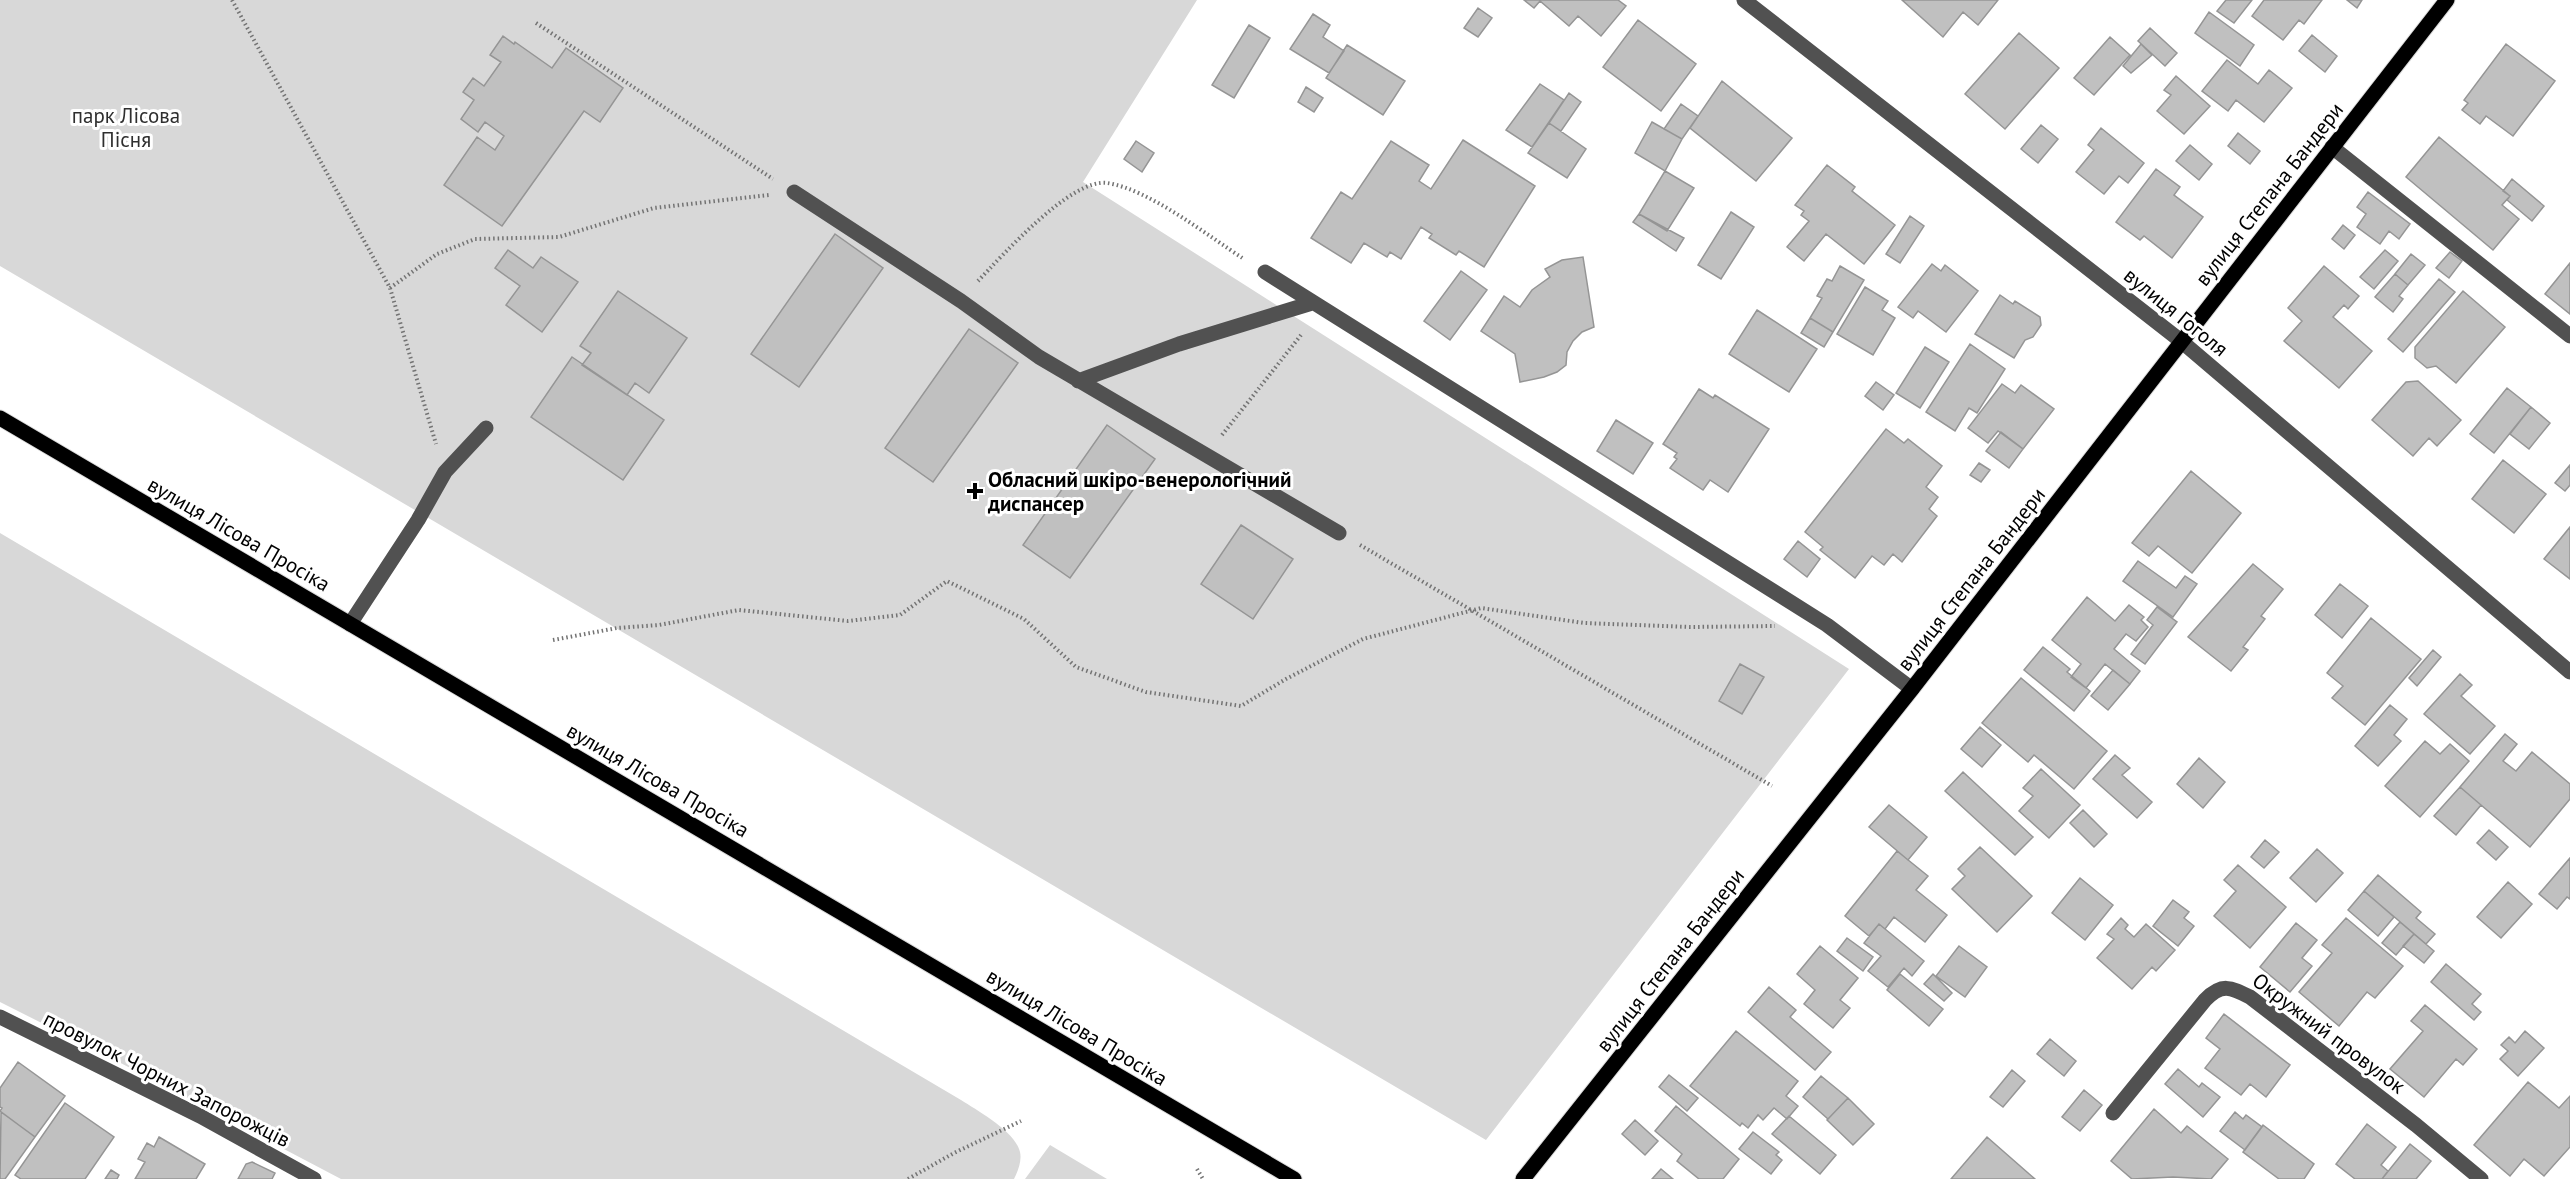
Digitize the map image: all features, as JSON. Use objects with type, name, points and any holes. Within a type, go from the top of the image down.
[{"type":"main road","name":"вулиця Степана Бандери","points":[[1523,1179],[1912,689],[2447,0]]},
{"type":"main road","name":"вулиця Лісова Просіка","points":[[0,418],[1294,1179]]},
{"type":"street","name":"вулиця Гоголя","points":[[1744,0],[2181,341],[2570,672]]},
{"type":"street","points":[[2332,147],[2570,336]]},
{"type":"street","points":[[794,192],[961,301],[1039,357],[1339,532]]},
{"type":"street","points":[[1264,272],[1827,625],[1912,689]]},
{"type":"street","points":[[1078,381],[1179,344],[1317,306]]},
{"type":"street","points":[[351,624],[418,520],[445,472],[486,428]]},
{"type":"street","name":"Окружний провулок","points":[[2113,1113],[2205,1000],[2213,992],[2223,988],[2232,988],[2250,997],[2416,1125],[2481,1179]]},
{"type":"street","name":"провулок Чорних Запорожців","points":[[0,1017],[200,1116],[314,1179]]},
{"type":"path","points":[[232,0],[390,288],[445,472]]},
{"type":"path","points":[[536,23],[794,192]]},
{"type":"path","points":[[961,301],[1015,242],[1068,197],[1095,184],[1107,183],[1133,191],[1161,206],[1264,272]]},
{"type":"path","points":[[390,288],[437,254],[476,240],[559,237],[654,208],[794,192]]},
{"type":"path","points":[[1206,455],[1317,306]]},
{"type":"path","points":[[1339,532],[1772,786]]},
{"type":"path","points":[[553,640],[617,628],[659,625],[739,610],[848,621],[900,615],[947,581],[1024,619],[1076,667],[1146,692],[1241,706],[1286,679],[1363,639],[1481,608],[1584,623],[1690,627],[1783,626]]},
{"type":"path","points":[[908,1179],[954,1153],[1021,1121]]},
{"type":"path","points":[[1197,1169],[1203,1179]]},
{"type":"green space","name":"Обласний шкіро-венерологічний диспансер","points":[[0,0],[1197,0],[1083,182],[1849,669],[1486,1140],[0,266]]},
{"type":"green space","points":[[0,533],[977,1110],[1004,1129],[1017,1144],[1020,1159],[1014,1179],[341,1179],[0,1002]]},
{"type":"green space","points":[[1050,1145],[1107,1179],[1025,1179]]},
{"type":"building","points":[[1524,0],[1618,0],[1626,6],[1601,36],[1578,16],[1569,26],[1540,1],[1534,8]]},
{"type":"building","points":[[1902,0],[1998,0],[1978,25],[1963,12],[1943,37]]},
{"type":"building","points":[[2226,0],[2252,0],[2234,23],[2217,11]]},
{"type":"building","points":[[2264,0],[2322,0],[2304,24],[2299,20],[2283,40],[2252,16]]},
{"type":"building","points":[[2347,0],[2362,0],[2357,8]]},
{"type":"building","points":[[1478,8],[1492,18],[1478,37],[1464,28]]},
{"type":"building","points":[[2209,12],[2254,45],[2240,66],[2195,33]]},
{"type":"building","points":[[1313,14],[1330,25],[1323,37],[1344,51],[1329,73],[1290,49]]},
{"type":"building","points":[[1638,20],[1696,64],[1661,111],[1603,67]]},
{"type":"building","points":[[1249,25],[1270,38],[1234,98],[1212,85]]},
{"type":"building","points":[[2150,28],[2177,53],[2165,66],[2138,41]]},
{"type":"building","points":[[2019,33],[2059,68],[2005,129],[1965,94]]},
{"type":"building","points":[[2312,35],[2337,56],[2325,72],[2299,51]]},
{"type":"building","points":[[503,36],[552,68],[566,48],[623,88],[600,122],[584,111],[502,226],[444,185],[477,137],[495,150],[504,136],[485,122],[478,132],[461,119],[474,100],[463,92],[473,78],[484,86],[501,62],[490,55]]},
{"type":"building","points":[[2110,37],[2130,55],[2094,95],[2074,78]]},
{"type":"building","points":[[2141,44],[2152,55],[2131,73],[2123,66]]},
{"type":"building","points":[[2506,44],[2555,81],[2513,136],[2486,116],[2480,124],[2462,110],[2468,103],[2464,100]]},
{"type":"building","points":[[1347,45],[1405,81],[1383,115],[1326,78]]},
{"type":"building","points":[[2227,60],[2258,84],[2269,70],[2292,88],[2264,122],[2236,100],[2228,111],[2202,91]]},
{"type":"building","points":[[2176,76],[2210,106],[2184,134],[2157,111],[2171,95],[2164,90]]},
{"type":"building","points":[[1722,81],[1792,138],[1756,181],[1690,128]]},
{"type":"building","points":[[1540,84],[1564,100],[1532,147],[1506,130]]},
{"type":"building","points":[[1306,87],[1323,98],[1314,112],[1298,102]]},
{"type":"building","points":[[1569,93],[1581,102],[1561,131],[1549,123]]},
{"type":"building","points":[[1681,104],[1698,116],[1682,139],[1664,129]]},
{"type":"building","points":[[1652,122],[1682,139],[1665,171],[1635,153]]},
{"type":"building","points":[[1549,123],[1586,149],[1567,178],[1528,153]]},
{"type":"building","points":[[2041,125],[2058,139],[2038,163],[2021,149]]},
{"type":"building","points":[[2101,128],[2144,163],[2128,183],[2119,176],[2104,194],[2076,172],[2094,150],[2088,145]]},
{"type":"building","points":[[2238,133],[2260,151],[2250,164],[2228,146]]},
{"type":"building","points":[[2439,137],[2510,196],[2502,205],[2519,219],[2493,250],[2406,177]]},
{"type":"building","points":[[1463,140],[1535,186],[1484,267],[1459,251],[1456,255],[1429,238],[1432,234],[1421,227],[1401,259],[1390,252],[1387,257],[1364,243],[1351,263],[1311,238],[1341,192],[1352,199],[1391,141],[1429,165],[1419,181],[1431,189]]},
{"type":"building","points":[[1136,141],[1154,153],[1142,172],[1124,159]]},
{"type":"building","points":[[2190,145],[2212,164],[2199,180],[2176,161]]},
{"type":"building","points":[[1827,165],[1855,187],[1852,191],[1895,225],[1864,264],[1826,234],[1804,261],[1787,247],[1809,221],[1801,215],[1804,211],[1795,205]]},
{"type":"building","points":[[2156,169],[2180,187],[2174,195],[2203,217],[2172,258],[2144,236],[2140,240],[2116,222]]},
{"type":"building","points":[[1665,171],[1694,188],[1667,231],[1639,214]]},
{"type":"building","points":[[2512,179],[2544,206],[2532,221],[2507,200],[2510,196],[2503,191]]},
{"type":"building","points":[[2368,192],[2410,224],[2399,239],[2389,231],[2380,244],[2357,227],[2366,214],[2357,207]]},
{"type":"building","points":[[1731,212],[1754,227],[1721,279],[1698,265]]},
{"type":"building","points":[[1639,214],[1684,238],[1676,251],[1633,222]]},
{"type":"building","points":[[1910,216],[1924,226],[1900,263],[1886,254]]},
{"type":"building","points":[[2343,225],[2355,235],[2344,249],[2332,239]]},
{"type":"building","points":[[835,234],[883,268],[799,387],[751,354]]},
{"type":"building","points":[[508,250],[533,268],[541,257],[578,282],[542,332],[506,305],[520,286],[495,268]]},
{"type":"building","points":[[2385,250],[2398,261],[2374,289],[2360,277]]},
{"type":"building","points":[[2450,252],[2462,261],[2449,278],[2436,268]]},
{"type":"building","points":[[2411,254],[2425,265],[2408,285],[2395,274]]},
{"type":"building","points":[[1583,257],[1594,327],[1582,332],[1573,341],[1567,352],[1566,365],[1557,372],[1520,382],[1515,354],[1481,331],[1504,296],[1520,307],[1532,290],[1550,277],[1545,269],[1562,260]]},
{"type":"building","points":[[2570,263],[2570,314],[2545,294]]},
{"type":"building","points":[[1932,264],[1941,271],[1945,265],[1978,291],[1946,332],[1918,311],[1913,318],[1898,307]]},
{"type":"building","points":[[1840,266],[1864,280],[1833,332],[1810,318],[1822,298],[1817,296],[1827,279],[1832,281]]},
{"type":"building","points":[[2324,266],[2359,296],[2348,309],[2344,305],[2333,317],[2372,351],[2339,388],[2284,341],[2302,321],[2288,308]]},
{"type":"building","points":[[1461,271],[1487,290],[1450,340],[1424,321]]},
{"type":"building","points":[[2395,274],[2408,285],[2399,296],[2403,299],[2393,312],[2375,297]]},
{"type":"building","points":[[2439,279],[2455,292],[2403,352],[2388,339]]},
{"type":"building","points":[[1865,287],[1888,301],[1882,310],[1895,318],[1873,355],[1837,334]]},
{"type":"building","points":[[618,291],[687,338],[649,393],[635,383],[627,395],[582,365],[591,353],[580,346]]},
{"type":"building","points":[[2463,291],[2505,327],[2456,383],[2436,366],[2427,368],[2415,358],[2415,347]]},
{"type":"building","points":[[2000,295],[2013,304],[2015,301],[2040,317],[2041,325],[2033,337],[2025,340],[2014,358],[1975,334]]},
{"type":"building","points":[[1757,310],[1817,349],[1789,392],[1729,354]]},
{"type":"building","points":[[1810,318],[1833,332],[1824,347],[1801,333]]},
{"type":"building","points":[[969,329],[1018,363],[933,482],[885,448]]},
{"type":"building","points":[[1970,344],[2005,369],[1977,413],[1969,408],[1955,431],[1926,412]]},
{"type":"building","points":[[1925,347],[1949,362],[1920,408],[1896,393]]},
{"type":"building","points":[[572,357],[664,420],[623,480],[531,417]]},
{"type":"building","points":[[2418,381],[2461,420],[2437,446],[2429,438],[2413,456],[2372,420],[2406,382]]},
{"type":"building","points":[[1876,382],[1894,395],[1883,410],[1865,396]]},
{"type":"building","points":[[2002,384],[2015,393],[2021,385],[2054,409],[2023,449],[1998,431],[1988,443],[1968,428]]},
{"type":"building","points":[[2507,388],[2531,407],[2494,453],[2470,434]]},
{"type":"building","points":[[1699,389],[1713,398],[1715,395],[1769,429],[1728,492],[1710,480],[1703,490],[1670,468],[1677,459],[1674,457],[1677,453],[1663,444]]},
{"type":"building","points":[[2531,407],[2550,423],[2529,449],[2510,434]]},
{"type":"building","points":[[1616,420],[1653,443],[1633,474],[1597,451]]},
{"type":"building","points":[[1107,425],[1155,459],[1070,578],[1023,545]]},
{"type":"building","points":[[1886,429],[1904,443],[1908,439],[1942,466],[1926,487],[1938,497],[1929,509],[1937,516],[1902,562],[1893,554],[1884,565],[1872,556],[1855,578],[1820,550],[1823,547],[1805,532]]},
{"type":"building","points":[[2001,432],[2023,449],[2009,468],[1986,451]]},
{"type":"building","points":[[2503,460],[2546,494],[2514,533],[2472,499]]},
{"type":"building","points":[[1979,463],[1990,470],[1981,482],[1970,475]]},
{"type":"building","points":[[2570,465],[2570,485],[2565,491],[2555,483]]},
{"type":"building","points":[[2191,471],[2241,513],[2192,573],[2158,546],[2149,556],[2132,543]]},
{"type":"building","points":[[1241,525],[1293,559],[1253,619],[1201,584]]},
{"type":"building","points":[[2570,527],[2570,579],[2544,559]]},
{"type":"building","points":[[1798,541],[1820,559],[1807,577],[1784,559]]},
{"type":"building","points":[[2138,561],[2176,588],[2185,576],[2197,584],[2173,617],[2123,581]]},
{"type":"building","points":[[2253,564],[2283,589],[2261,616],[2265,619],[2243,647],[2248,650],[2231,671],[2188,637]]},
{"type":"building","points":[[2340,584],[2368,606],[2342,638],[2315,615]]},
{"type":"building","points":[[2087,597],[2115,621],[2129,605],[2144,617],[2141,620],[2148,627],[2136,641],[2126,634],[2114,649],[2140,671],[2130,684],[2105,664],[2086,688],[2071,677],[2081,664],[2052,640]]},
{"type":"building","points":[[2157,607],[2177,622],[2145,664],[2131,654],[2153,625],[2147,620]]},
{"type":"building","points":[[2371,618],[2421,659],[2365,725],[2332,698],[2343,686],[2327,673]]},
{"type":"building","points":[[2043,647],[2070,669],[2067,672],[2090,691],[2074,711],[2024,670]]},
{"type":"building","points":[[2433,650],[2441,657],[2417,686],[2409,678]]},
{"type":"building","points":[[1740,664],[1764,677],[1742,714],[1719,701]]},
{"type":"building","points":[[2113,670],[2130,684],[2108,710],[2091,696]]},
{"type":"building","points":[[2460,674],[2472,685],[2461,696],[2495,726],[2470,754],[2424,714]]},
{"type":"building","points":[[2021,678],[2107,751],[2074,789],[2034,755],[2028,762],[1982,723]]},
{"type":"building","points":[[2390,705],[2407,719],[2394,735],[2401,741],[2378,766],[2355,746]]},
{"type":"building","points":[[1980,727],[2001,745],[1982,767],[1961,749]]},
{"type":"building","points":[[2505,734],[2517,744],[2503,761],[2516,771],[2532,752],[2570,784],[2570,799],[2530,847],[2460,787]]},
{"type":"building","points":[[2425,741],[2440,754],[2450,744],[2469,761],[2420,817],[2385,786]]},
{"type":"building","points":[[2115,755],[2130,768],[2122,775],[2152,802],[2137,818],[2093,779]]},
{"type":"building","points":[[2199,758],[2225,782],[2203,808],[2177,784]]},
{"type":"building","points":[[2041,769],[2080,805],[2049,838],[2019,811],[2033,796],[2023,788]]},
{"type":"building","points":[[1963,772],[2033,837],[2015,855],[1945,791]]},
{"type":"building","points":[[2460,787],[2481,805],[2456,835],[2434,816]]},
{"type":"building","points":[[1889,805],[1927,837],[1908,860],[1869,827]]},
{"type":"building","points":[[2083,810],[2107,834],[2094,847],[2070,823]]},
{"type":"building","points":[[2489,830],[2508,847],[2496,860],[2477,843]]},
{"type":"building","points":[[2265,840],[2279,852],[2264,868],[2251,857]]},
{"type":"building","points":[[1980,847],[2032,896],[1997,932],[1952,889],[1965,876],[1958,869]]},
{"type":"building","points":[[2317,849],[2343,873],[2316,902],[2290,878]]},
{"type":"building","points":[[1897,851],[1928,876],[1916,890],[1947,915],[1925,942],[1894,917],[1885,929],[1879,924],[1869,936],[1845,916]]},
{"type":"building","points":[[2570,858],[2570,899],[2567,897],[2557,909],[2539,894]]},
{"type":"building","points":[[2238,865],[2286,907],[2250,948],[2214,916],[2236,891],[2224,880]]},
{"type":"building","points":[[2378,875],[2421,912],[2416,918],[2435,934],[2426,944],[2364,891]]},
{"type":"building","points":[[2080,878],[2113,905],[2085,940],[2052,913]]},
{"type":"building","points":[[2508,882],[2532,904],[2501,938],[2477,917]]},
{"type":"building","points":[[2364,891],[2394,917],[2378,936],[2348,910]]},
{"type":"building","points":[[2173,900],[2189,912],[2184,918],[2194,926],[2178,946],[2153,926]]},
{"type":"building","points":[[2121,918],[2128,925],[2125,929],[2134,937],[2146,924],[2175,950],[2156,971],[2152,967],[2132,989],[2097,958],[2114,939],[2107,934]]},
{"type":"building","points":[[2346,918],[2403,966],[2375,998],[2367,992],[2339,1026],[2299,992],[2332,953],[2322,945]]},
{"type":"building","points":[[2400,922],[2414,934],[2396,955],[2382,943]]},
{"type":"building","points":[[2296,923],[2317,940],[2302,958],[2312,966],[2290,992],[2260,967]]},
{"type":"building","points":[[1879,924],[1924,961],[1912,976],[1904,968],[1888,987],[1868,971],[1881,956],[1864,943]]},
{"type":"building","points":[[2414,934],[2434,951],[2424,963],[2403,946]]},
{"type":"building","points":[[1847,938],[1873,957],[1863,971],[1837,951]]},
{"type":"building","points":[[1820,946],[1858,978],[1840,1000],[1850,1008],[1833,1028],[1804,1004],[1815,990],[1797,974]]},
{"type":"building","points":[[1959,946],[1987,967],[1965,997],[1936,976]]},
{"type":"building","points":[[2446,964],[2481,994],[2472,1004],[2481,1012],[2474,1020],[2431,982]]},
{"type":"building","points":[[1900,974],[1943,1009],[1929,1026],[1887,990]]},
{"type":"building","points":[[1933,974],[1952,993],[1944,1001],[1924,984]]},
{"type":"building","points":[[1769,987],[1796,1010],[1790,1017],[1831,1052],[1815,1070],[1748,1012]]},
{"type":"building","points":[[2425,1005],[2477,1049],[2463,1065],[2456,1059],[2424,1097],[2390,1069],[2423,1031],[2411,1021]]},
{"type":"building","points":[[2224,1014],[2290,1065],[2266,1097],[2250,1084],[2241,1095],[2205,1068],[2220,1049],[2206,1038]]},
{"type":"building","points":[[1736,1031],[1798,1081],[1786,1096],[1798,1106],[1787,1119],[1774,1108],[1763,1120],[1758,1115],[1748,1128],[1742,1123],[1740,1126],[1690,1086]]},
{"type":"building","points":[[2525,1031],[2544,1048],[2518,1076],[2500,1059],[2508,1051],[2501,1045],[2509,1037],[2515,1043]]},
{"type":"building","points":[[2050,1039],[2076,1061],[2064,1076],[2037,1054]]},
{"type":"building","points":[[18,1062],[65,1096],[35,1137],[0,1111],[2,1108],[0,1107],[0,1088]]},
{"type":"building","points":[[2178,1069],[2199,1087],[2202,1083],[2220,1097],[2203,1117],[2165,1084]]},
{"type":"building","points":[[2012,1070],[2025,1081],[2003,1107],[1990,1097]]},
{"type":"building","points":[[1669,1075],[1698,1098],[1687,1111],[1659,1087]]},
{"type":"building","points":[[1821,1076],[1848,1098],[1828,1119],[1803,1097]]},
{"type":"building","points":[[2528,1082],[2559,1108],[2570,1096],[2570,1147],[2544,1176],[2524,1159],[2510,1176],[2474,1145]]},
{"type":"building","points":[[2084,1090],[2102,1105],[2080,1131],[2062,1117]]},
{"type":"building","points":[[1848,1098],[1874,1124],[1853,1145],[1827,1120]]},
{"type":"building","points":[[65,1103],[114,1137],[85,1179],[21,1179],[15,1175]]},
{"type":"building","points":[[1676,1106],[1739,1159],[1723,1179],[1699,1179],[1677,1161],[1682,1154],[1655,1131]]},
{"type":"building","points":[[2154,1109],[2181,1133],[2187,1126],[2228,1159],[2211,1179],[2173,1177],[2132,1179],[2111,1161]]},
{"type":"building","points":[[1,1112],[35,1137],[5,1179],[0,1179]]},
{"type":"building","points":[[2235,1112],[2243,1119],[2246,1115],[2262,1127],[2245,1150],[2220,1131]]},
{"type":"building","points":[[1789,1116],[1836,1155],[1820,1174],[1772,1134]]},
{"type":"building","points":[[1635,1120],[1658,1141],[1645,1155],[1622,1134]]},
{"type":"building","points":[[2367,1124],[2396,1147],[2381,1165],[2388,1171],[2382,1179],[2355,1179],[2336,1164]]},
{"type":"building","points":[[2263,1125],[2314,1164],[2304,1179],[2279,1179],[2243,1152]]},
{"type":"building","points":[[1753,1132],[1779,1152],[1776,1155],[1782,1160],[1771,1174],[1739,1149]]},
{"type":"building","points":[[159,1137],[205,1164],[196,1179],[135,1179],[145,1162],[138,1159],[147,1143],[154,1147]]},
{"type":"building","points":[[1987,1137],[2035,1179],[1951,1179]]},
{"type":"building","points":[[2410,1144],[2431,1161],[2416,1179],[2382,1179]]},
{"type":"building","points":[[252,1162],[275,1173],[272,1179],[238,1179],[246,1164]]},
{"type":"building","points":[[1661,1169],[1673,1179],[1652,1179]]},
{"type":"building","points":[[111,1170],[119,1175],[117,1179],[105,1179]]},
{"type":"place","name":"Обласний шкіро-венерологічний диспансер","points":[[975,491]]},
{"type":"park label","name":"парк Лісова Пісня","points":[[126,127]]}]
